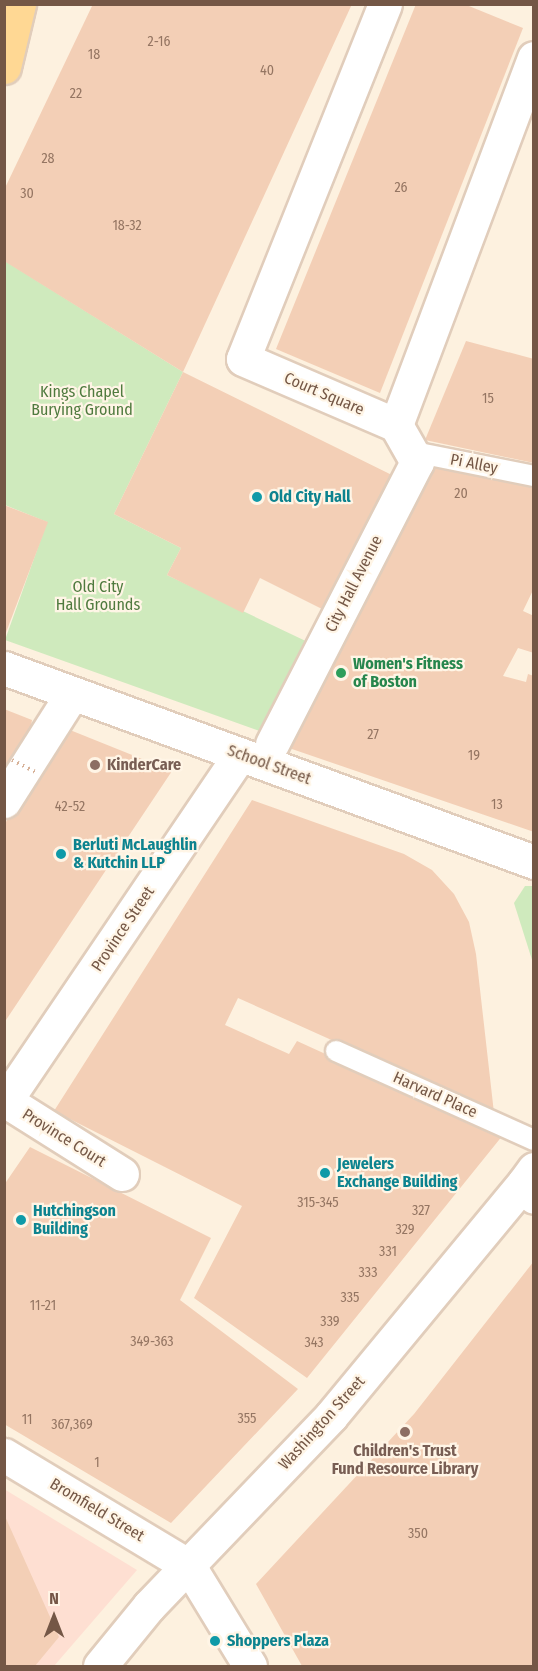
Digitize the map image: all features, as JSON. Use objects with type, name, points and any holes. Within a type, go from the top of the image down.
[{"type":"main road","points":[[4,67],[19,4]]},
{"type":"street","name":"Court Square","points":[[385,4],[243,359],[396,425]]},
{"type":"street","points":[[414,452],[396,425],[534,58]]},
{"type":"street","name":"City Hall Avenue","points":[[272,744],[417,462],[414,452]]},
{"type":"street","name":"School Street","points":[[4,669],[534,862]]},
{"type":"street","points":[[4,801],[72,694]]},
{"type":"street","name":"Province Street","points":[[5,1102],[240,755]]},
{"type":"street","name":"Province Court","points":[[5,1102],[122,1174]]},
{"type":"street","name":"Washington Street","points":[[100,1666],[149,1606],[331,1416],[530,1183]]},
{"type":"street","name":"Bromfield Street","points":[[4,1455],[189,1566]]},
{"type":"street","points":[[189,1566],[250,1666]]},
{"type":"lane","name":"Pi Alley","points":[[414,452],[534,476]]},
{"type":"lane","name":"Harvard Place","points":[[336,1051],[534,1140]]},
{"type":"path","points":[[12,760],[37,773]]},
{"type":"shaded area","points":[[4,1489],[137,1570],[54,1666],[5,1666]]},
{"type":"green space","points":[[5,261],[183,372],[114,514],[181,548],[167,575],[312,644],[268,734],[5,640],[47,522],[5,505]]},
{"type":"green space","points":[[525,886],[533,886],[533,963],[514,903]]},
{"type":"building","points":[[93,4],[352,4],[183,372],[4,261],[4,190]]},
{"type":"building","points":[[416,4],[464,4],[523,28],[380,393],[276,349]]},
{"type":"building","points":[[466,341],[534,359],[534,463],[425,440]]},
{"type":"building","name":"Old City Hall","points":[[183,372],[400,479],[332,614],[260,578],[243,613],[167,575],[181,548],[114,514]]},
{"type":"building","points":[[423,459],[534,481],[534,588],[523,611],[534,616],[534,653],[518,648],[503,676],[526,682],[528,674],[534,676],[534,832],[289,748],[363,600]]},
{"type":"building","points":[[4,505],[48,522],[5,635],[4,635]]},
{"type":"building","points":[[4,709],[32,720],[30,732],[4,773]]},
{"type":"building","name":"Berluti McLaughlin & Kutchin LLP","points":[[65,728],[172,771],[4,1023],[4,825]]},
{"type":"building","points":[[252,800],[404,854],[432,870],[454,894],[469,922],[476,954],[494,1113],[238,998],[225,1025],[289,1054],[297,1041],[503,1135],[307,1378],[194,1298],[242,1206],[54,1111]]},
{"type":"building","points":[[30,1147],[211,1238],[180,1300],[298,1389],[171,1523],[4,1424],[4,1185]]},
{"type":"building","points":[[534,1261],[534,1666],[302,1666],[256,1584],[414,1414]]},
{"type":"building","points":[[4,1514],[59,1637],[35,1666],[4,1666]]},
{"type":"place","name":"Old City Hall","points":[[257,497]]},
{"type":"place","name":"Women's Fitness of Boston","points":[[341,673]]},
{"type":"place","name":"KinderCare","points":[[95,765]]},
{"type":"place","name":"Berluti McLaughlin & Kutchin LLP","points":[[61,854]]},
{"type":"place","name":"Jewelers Exchange Building","points":[[325,1173]]},
{"type":"place","name":"Hutchingson Building","points":[[21,1220]]},
{"type":"place","name":"Children's Trust Fund Resource Library","points":[[405,1432]]},
{"type":"place","name":"Shoppers Plaza","points":[[215,1641]]},
{"type":"park label","name":"Kings Chapel Burying Ground","points":[[82,401]]},
{"type":"park label","name":"Old City Hall Grounds","points":[[98,596]]}]
